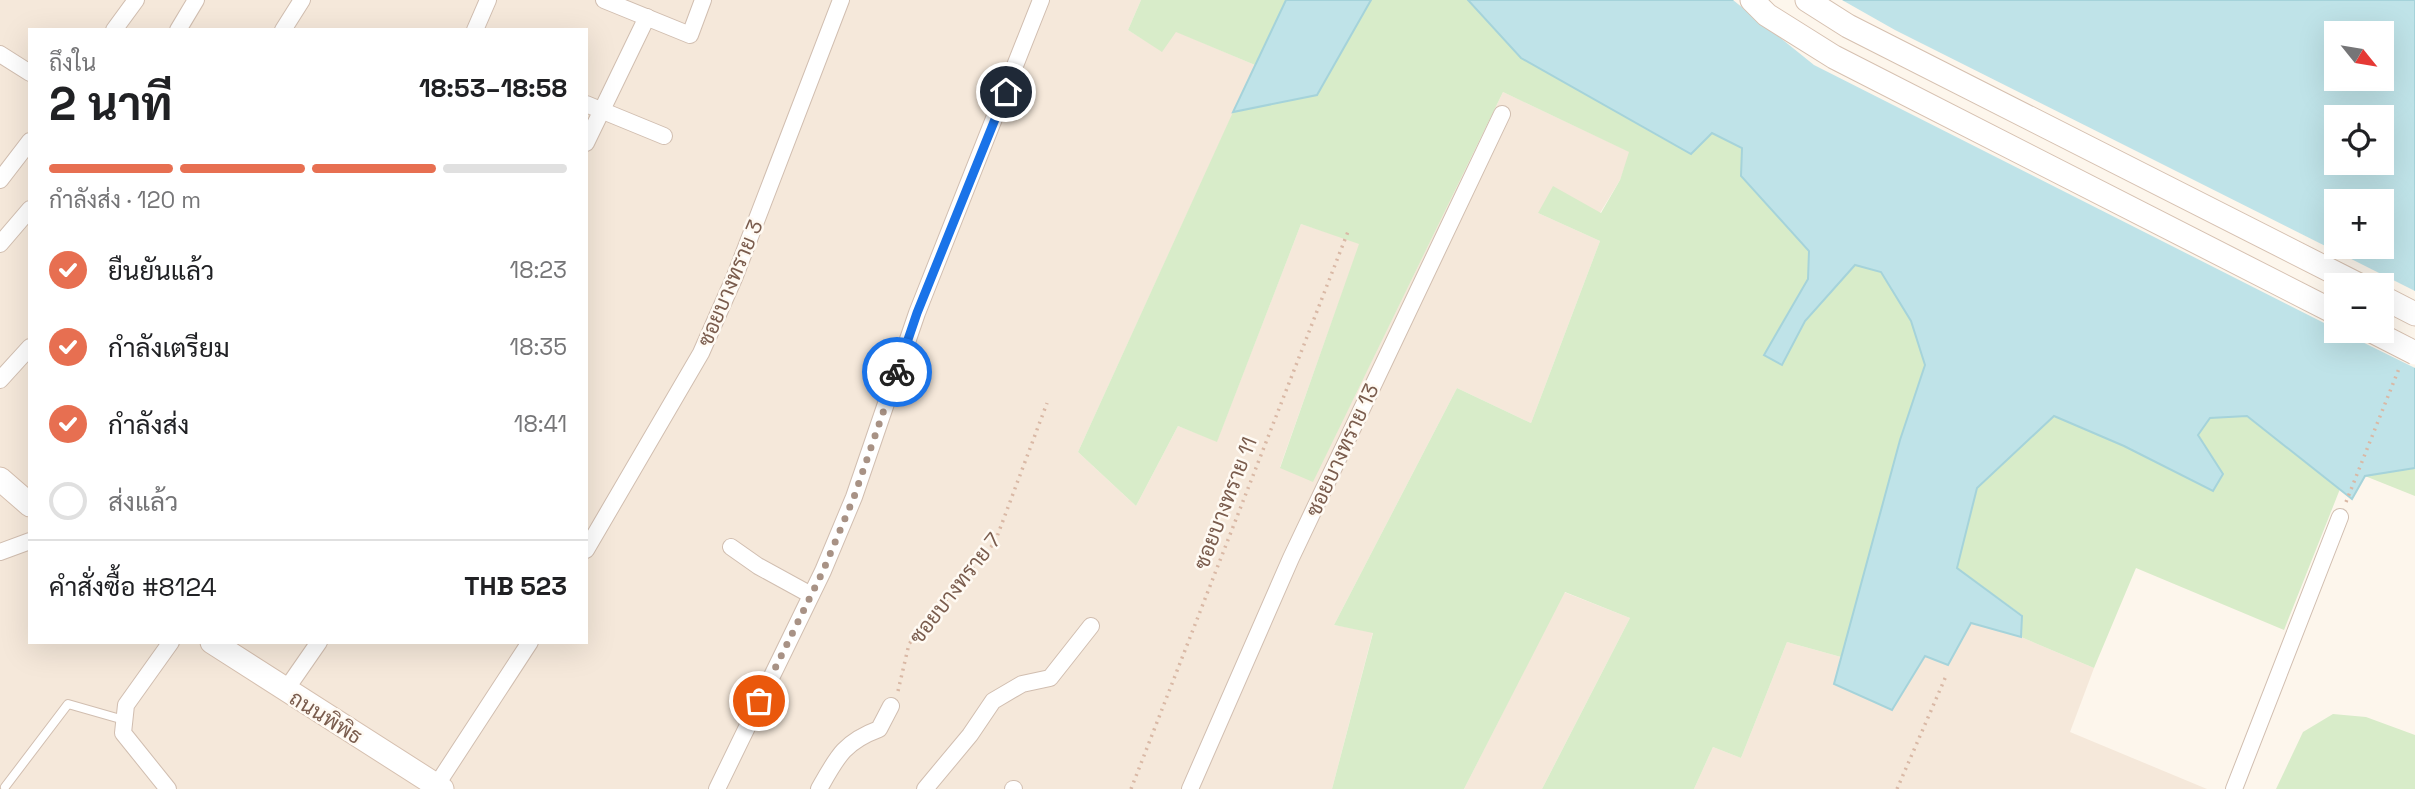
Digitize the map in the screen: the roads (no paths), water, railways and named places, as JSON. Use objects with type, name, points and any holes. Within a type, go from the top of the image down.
[{"type":"main road","points":[[1752,0],[1767,15],[1834,57],[2324,307]]},
{"type":"main road","points":[[1807,0],[1848,26],[2335,273]]},
{"type":"main road","points":[[2394,303],[2415,314]]},
{"type":"main road","points":[[2393,343],[2410,353]]},
{"type":"main road","points":[[0,480],[28,503]]},
{"type":"main road","name":"ถนนพิพิธ","points":[[215,644],[439,788]]},
{"type":"street","points":[[115,28],[136,0]]},
{"type":"street","points":[[179,28],[196,0]]},
{"type":"street","points":[[284,28],[302,0]]},
{"type":"street","points":[[476,28],[488,0]]},
{"type":"street","points":[[604,0],[690,35],[704,0]]},
{"type":"street","name":"ซอยบางทราย 3","points":[[588,547],[701,353],[740,263],[841,0]]},
{"type":"street","points":[[717,789],[811,595],[854,497],[917,313],[1041,0]]},
{"type":"street","points":[[588,134],[594,107],[647,17]]},
{"type":"street","points":[[0,54],[28,72]]},
{"type":"street","points":[[594,107],[664,135]]},
{"type":"street","name":"ซอยบางทราย 13","points":[[1190,789],[1291,558],[1502,114]]},
{"type":"street","points":[[0,180],[28,144]]},
{"type":"street","points":[[0,244],[28,211]]},
{"type":"street","points":[[0,380],[28,349]]},
{"type":"street","points":[[2234,789],[2340,517]]},
{"type":"street","points":[[0,552],[28,542]]},
{"type":"street","points":[[731,547],[758,566],[811,595]]},
{"type":"street","points":[[925,789],[970,735],[993,701],[1022,684],[1050,678],[1091,626]]},
{"type":"street","points":[[165,787],[123,733],[125,705],[170,644]]},
{"type":"street","points":[[285,691],[318,644]]},
{"type":"street","points":[[439,788],[529,644]]},
{"type":"street","points":[[819,789],[838,755],[855,738],[879,729],[891,706]]},
{"type":"lane","points":[[5,787],[68,704],[124,720]]},
{"type":"water","points":[[1286,0],[1371,0],[1317,95],[1233,112]]},
{"type":"water","points":[[1468,0],[2415,0],[2415,468],[2365,476],[2352,499],[2247,416],[2210,418],[2198,435],[2223,474],[2213,491],[2124,446],[2054,416],[1977,488],[1957,568],[2022,616],[2021,637],[1971,623],[1948,665],[1925,656],[1892,710],[1834,684],[1900,440],[1925,365],[1911,321],[1881,272],[1855,265],[1805,321],[1782,365],[1764,355],[1808,279],[1809,251],[1741,176],[1742,148],[1712,133],[1691,154],[1521,58]]}]
